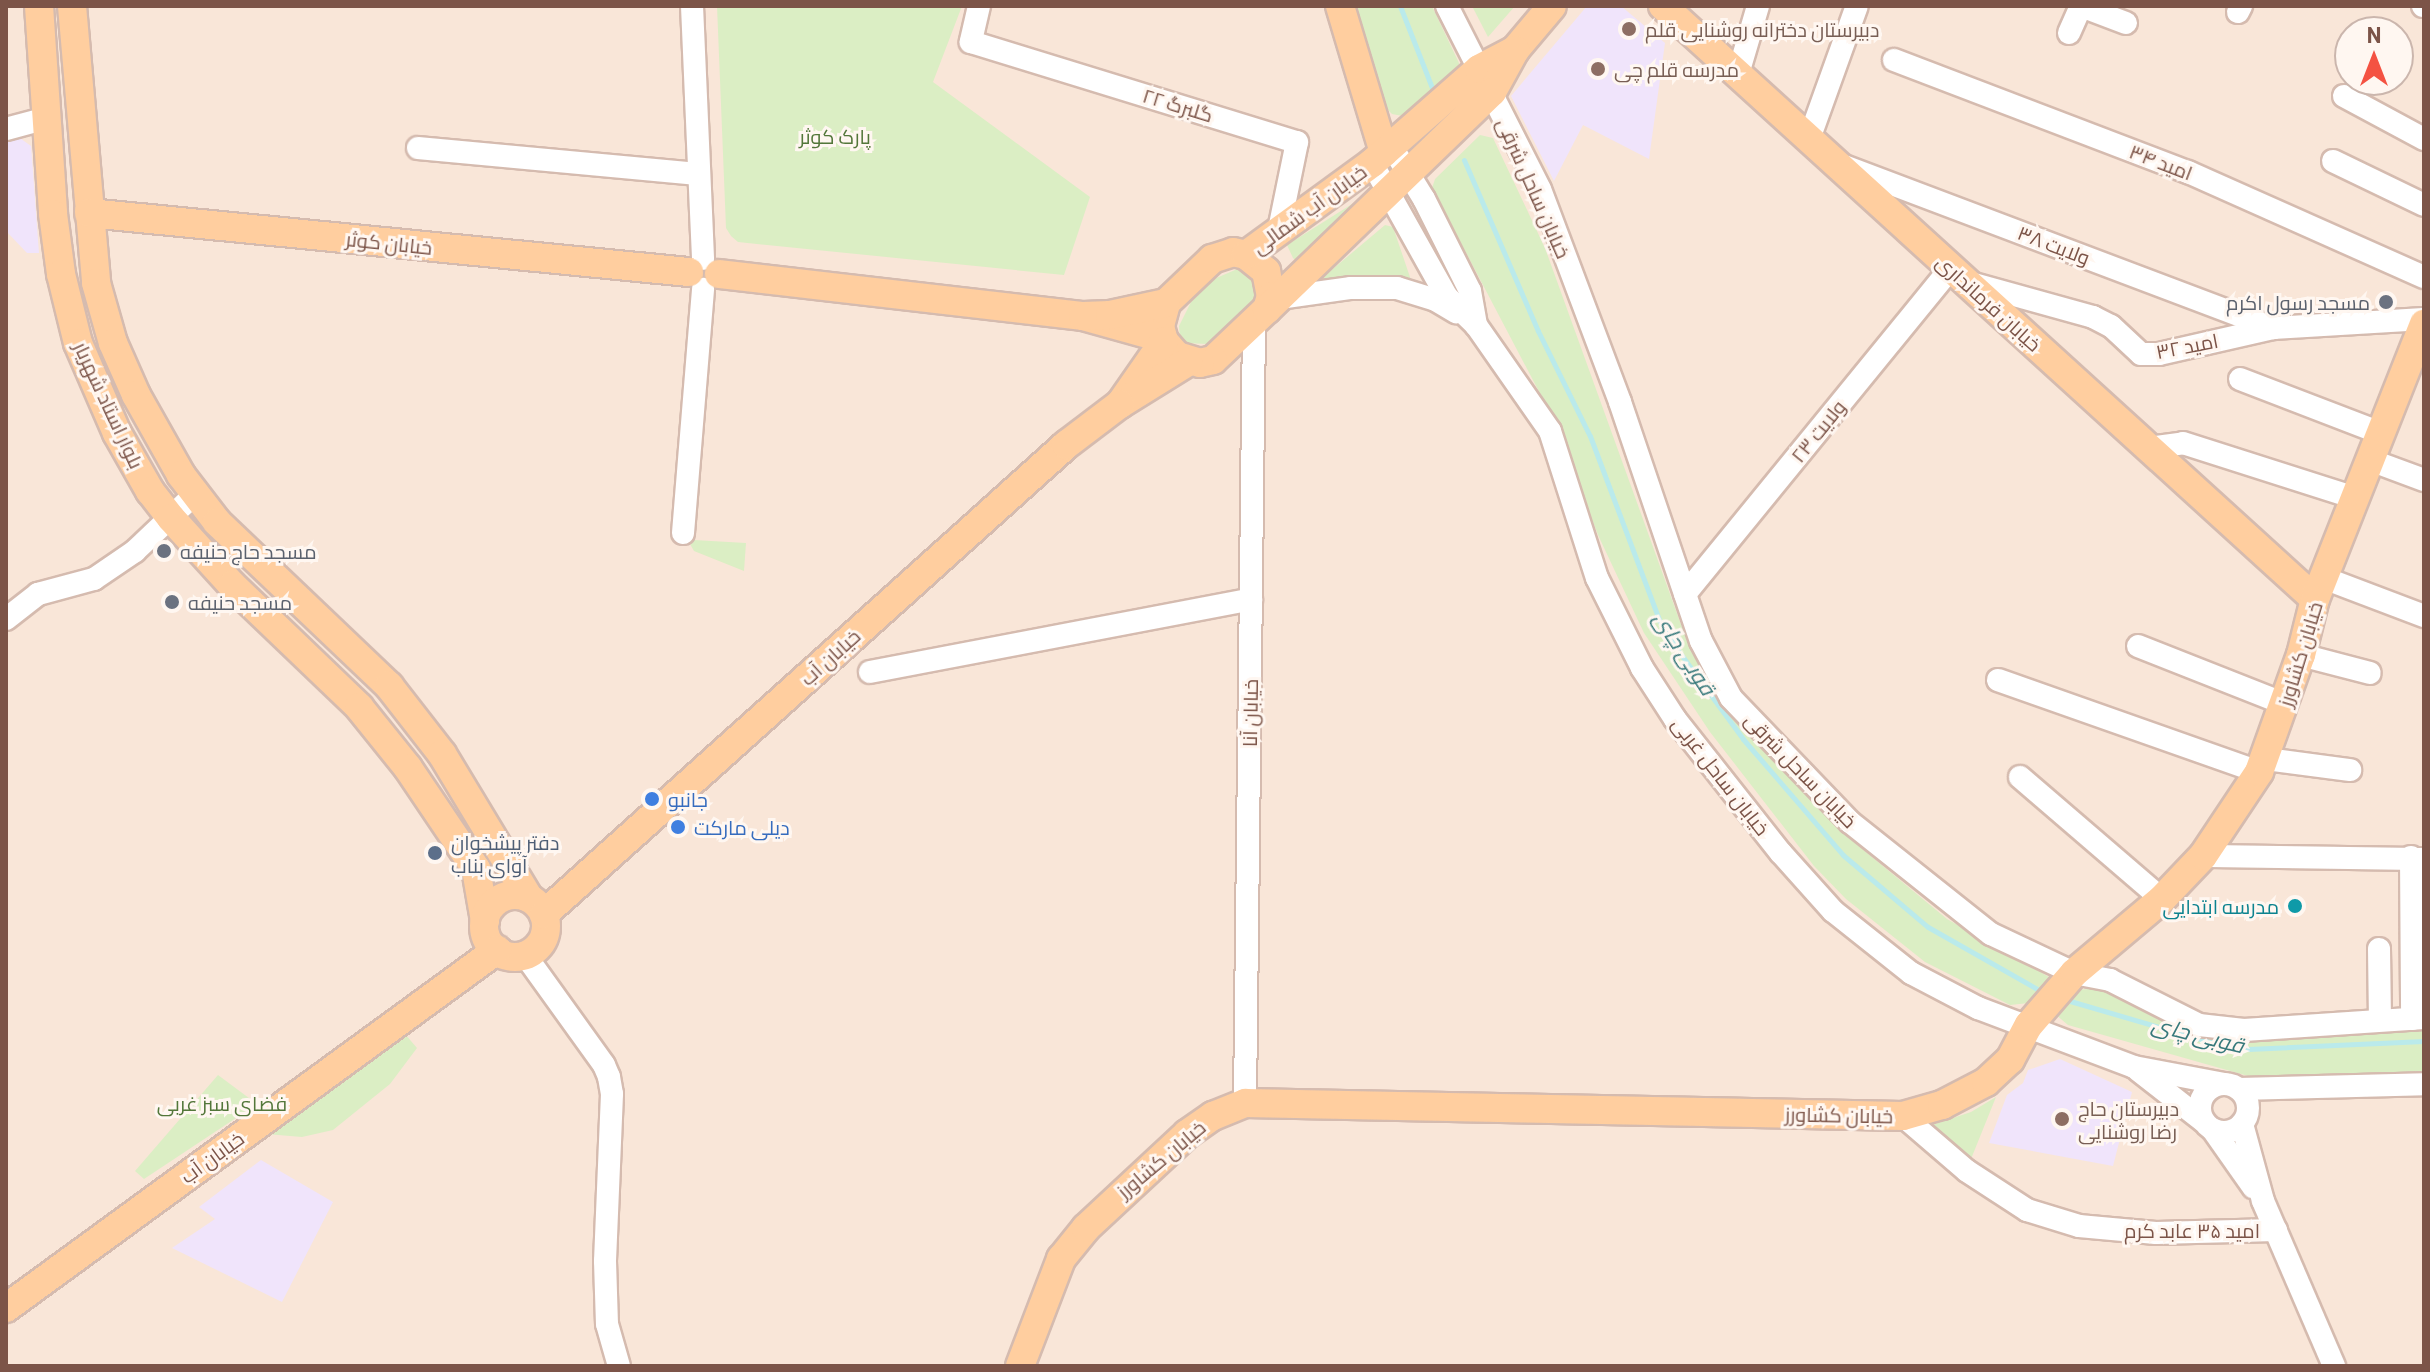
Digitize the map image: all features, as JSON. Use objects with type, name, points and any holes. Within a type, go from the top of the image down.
[{"type":"main road","name":"بلوار استاد شهریار","points":[[39,6],[57,247],[78,343],[117,433],[150,491],[171,518],[232,585],[359,707],[408,768],[476,869],[485,921]]},
{"type":"main road","name":"بلوار استاد شهریار","points":[[72,6],[96,283],[113,343],[153,426],[195,494],[227,531],[389,686],[442,754],[536,906]]},
{"type":"main road","points":[[1340,6],[1383,154]]},
{"type":"main road","name":"خیابان آب شمالی","points":[[1266,310],[1400,182],[1552,6]]},
{"type":"main road","name":"خیابان فرمانداری","points":[[1663,6],[1687,16],[1738,74],[2149,448],[2319,589]]},
{"type":"main road","name":"خیابان آب شمالی","points":[[1246,255],[1485,81]]},
{"type":"main road","name":"خیابان کوثر","points":[[89,213],[703,274],[1083,316],[1110,315],[1166,303]]},
{"type":"main road","points":[[1233,252],[1246,255],[1266,271],[1271,296],[1266,310],[1213,360],[1188,362],[1177,356],[1163,340],[1161,314],[1166,303],[1212,259],[1233,252]]},
{"type":"main road","name":"خیابان کوثر","points":[[1083,316],[1163,340]]},
{"type":"main road","name":"خیابان کشاورز","points":[[1020,1366],[1061,1259],[1086,1228],[1187,1134],[1213,1116],[1245,1103],[1903,1116],[1942,1105],[1986,1082],[2010,1060],[2029,1025],[2074,973],[2162,899],[2203,856],[2263,766],[2301,655],[2319,589],[2381,433],[2415,373],[2424,321]]},
{"type":"main road","name":"خیابان آب","points":[[1120,404],[1163,340]]},
{"type":"main road","name":"خیابان آب","points":[[536,906],[1066,445],[1120,404],[1188,362]]},
{"type":"main road","points":[[520,895],[536,906],[545,934],[534,950],[525,955],[506,955],[497,950],[487,938],[485,921],[493,904],[501,898],[520,895]]},
{"type":"main road","name":"خیابان آب","points":[[6,1308],[497,950]]},
{"type":"street","points":[[683,533],[703,274],[692,6]]},
{"type":"street","name":"گلبرگ ۲۲","points":[[979,6],[971,42],[1297,142],[1279,230]]},
{"type":"street","name":"خیابان ساحل شرقی","points":[[1447,6],[1540,189],[1620,402],[1701,641],[1731,698],[1850,822],[1991,934],[2074,973],[2110,980],[2199,1025],[2244,1030],[2418,1018]]},
{"type":"street","points":[[1738,74],[1758,6]]},
{"type":"street","points":[[1809,139],[1857,6]]},
{"type":"street","points":[[2069,33],[2081,6],[2126,23]]},
{"type":"street","name":"امید ۳۴","points":[[1894,60],[2188,172],[2424,277]]},
{"type":"street","points":[[2344,96],[2424,139]]},
{"type":"street","points":[[6,129],[47,118]]},
{"type":"street","points":[[418,148],[698,174]]},
{"type":"street","name":"خیابان آب شمالی","points":[[1383,154],[1400,182]]},
{"type":"street","points":[[2333,161],[2424,205]]},
{"type":"street","name":"ولایت ۳۸","points":[[1835,163],[2273,328]]},
{"type":"street","name":"خیابان ساحل غربی","points":[[1400,182],[1447,297],[1476,325],[1550,431],[1597,578],[1642,668],[1675,719],[1781,853],[1833,911],[1911,973],[1978,1008],[2134,1067],[2231,1087],[2312,1090],[2424,1084]]},
{"type":"street","name":"ولایت ۲۳","points":[[1685,594],[1959,275]]},
{"type":"street","name":"امید ۳۲","points":[[1959,275],[2093,317],[2111,326],[2141,354],[2159,354],[2273,328],[2424,321]]},
{"type":"street","points":[[1266,310],[1351,288],[1397,288],[1434,299],[1476,325]]},
{"type":"street","name":"خیابان آنا","points":[[1245,1103],[1251,599],[1266,310]]},
{"type":"street","points":[[2240,379],[2381,433]]},
{"type":"street","points":[[2149,448],[2183,443],[2355,498]]},
{"type":"street","points":[[2370,460],[2424,480]]},
{"type":"street","points":[[6,619],[38,594],[94,579],[135,551],[195,494]]},
{"type":"street","points":[[2319,589],[2424,616]]},
{"type":"street","points":[[870,672],[1251,599]]},
{"type":"street","points":[[2138,646],[2285,704]]},
{"type":"street","points":[[2301,655],[2370,673]]},
{"type":"street","points":[[1998,680],[2263,766],[2350,770]]},
{"type":"street","points":[[2020,777],[2162,899]]},
{"type":"street","points":[[2203,856],[2418,858],[2418,1018]]},
{"type":"street","points":[[2379,949],[2380,1020]]},
{"type":"street","points":[[525,955],[604,1065],[609,1077],[612,1094],[605,1261],[607,1324],[619,1366]]},
{"type":"street","name":"خیابان ساحل غربی","points":[[2134,1067],[2208,1125],[2263,1201]]},
{"type":"street","points":[[2242,1124],[2231,1131],[2208,1125],[2200,1107],[2205,1094],[2231,1087],[2247,1102],[2242,1124],[2263,1201],[2334,1366]]},
{"type":"street","name":"امید ۳۵ عابد کرم","points":[[1903,1116],[1967,1171],[2027,1210],[2079,1226],[2156,1233],[2276,1230]]},
{"type":"shaded area","points":[[6,6],[2424,6],[2424,1366],[6,1366]]},
{"type":"shaded area","name":"مدرسه قلم چی","points":[[1587,6],[1621,6],[1665,43],[1649,159],[1583,125],[1554,181],[1511,96]]},
{"type":"shaded area","points":[[17,136],[31,146],[39,253],[27,253],[6,231],[6,140]]},
{"type":"shaded area","name":"دبیرستان حاج رضا روشنایی","points":[[2060,1059],[2132,1092],[2113,1166],[1989,1143],[2007,1095],[2023,1083],[2028,1070]]},
{"type":"shaded area","points":[[261,1160],[333,1202],[282,1302],[172,1248],[215,1219],[199,1207]]},
{"type":"green space","name":"پارک کوثر","points":[[717,6],[962,6],[933,82],[1090,197],[1064,275],[738,242],[726,228]]},
{"type":"green space","points":[[1355,6],[1432,6],[1459,63],[1459,75],[1408,117],[1392,114],[1386,108]]},
{"type":"green space","points":[[1472,6],[1515,6],[1488,37]]},
{"type":"green space","points":[[1480,135],[1493,138],[1545,248],[1687,641],[1750,730],[1843,833],[1947,919],[2049,977],[2029,1003],[2010,1005],[1925,962],[1846,899],[1814,866],[1710,732],[1644,633],[1598,535],[1556,424],[1432,188],[1435,179]]},
{"type":"green space","points":[[1371,192],[1296,261],[1293,258],[1287,245]]},
{"type":"green space","points":[[1385,225],[1393,227],[1411,280],[1379,278],[1315,284]]},
{"type":"green space","points":[[1242,267],[1253,273],[1257,286],[1253,302],[1243,315],[1207,344],[1185,343],[1180,338],[1179,326],[1191,302],[1214,279]]},
{"type":"green space","points":[[694,540],[746,543],[744,571],[694,551],[690,544]]},
{"type":"green space","points":[[2101,988],[2171,1024],[2247,1037],[2424,1027],[2424,1072],[2311,1080],[2255,1078],[2068,1025],[2055,1014],[2075,990]]},
{"type":"green space","points":[[405,1034],[417,1048],[390,1084],[333,1130],[302,1137],[266,1134]]},
{"type":"green space","name":"فضای سبز غربی","points":[[218,1075],[257,1104],[144,1179],[135,1171]]},
{"type":"green space","points":[[1996,1097],[1971,1159],[1932,1125],[1971,1112]]},
{"type":"waterway","name":"قوبی چای","points":[[1400,6],[1433,90]]},
{"type":"waterway","name":"قوبی چای","points":[[1464,160],[1538,331],[1590,436],[1659,620],[1677,649],[1743,739],[1843,855],[1928,927],[2037,989]]},
{"type":"waterway","name":"قوبی چای","points":[[2070,1001],[2217,1044],[2248,1049],[2424,1041]]},
{"type":"place","name":"دبیرستان دخترانه روشنایی قلم","points":[[1629,29]]},
{"type":"place","name":"مدرسه قلم چی","points":[[1598,69]]},
{"type":"place","name":"مسجد رسول اکرم","points":[[2386,302]]},
{"type":"place","name":"مسجد حاج حنیفه","points":[[164,551]]},
{"type":"place","name":"مسجد حنیفه","points":[[172,602]]},
{"type":"place","name":"جانبو","points":[[652,799]]},
{"type":"place","name":"دیلی مارکت","points":[[678,827]]},
{"type":"place","name":"دفتر پیشخوان آوای بناب","points":[[435,853]]},
{"type":"place","name":"مدرسه ابتدایی","points":[[2295,906]]},
{"type":"place","name":"دبیرستان حاج رضا روشنایی","points":[[2062,1119]]}]
